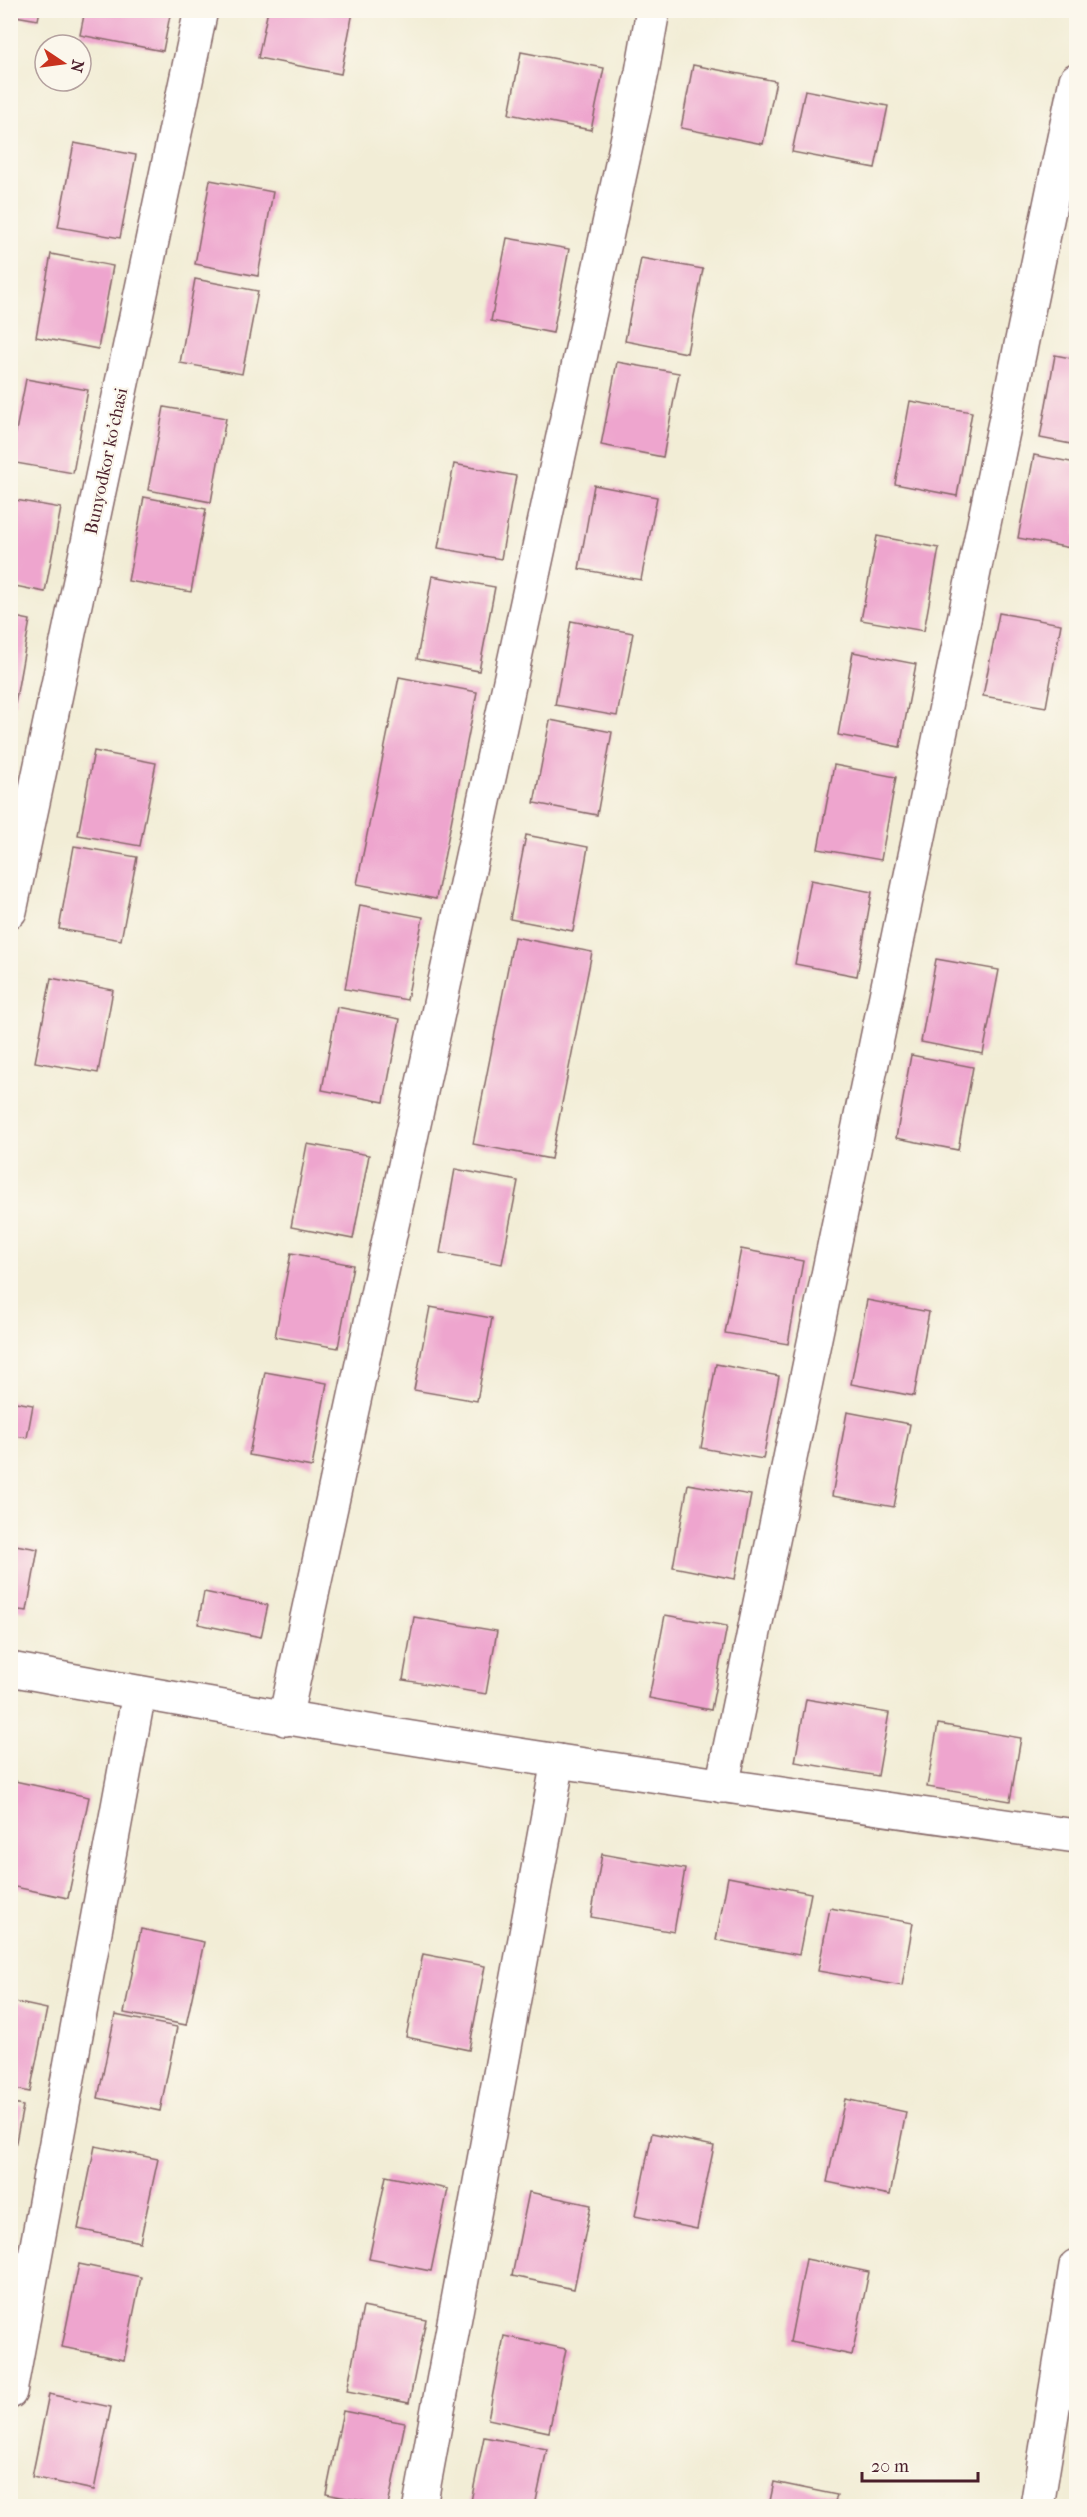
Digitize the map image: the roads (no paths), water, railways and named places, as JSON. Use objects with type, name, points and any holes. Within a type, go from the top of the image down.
[{"type":"street","name":"Bunyodkor ko'chasi","points":[[10,911],[201,10]]},
{"type":"street","points":[[285,1719],[632,119],[653,10]]},
{"type":"street","points":[[722,1786],[1077,80]]},
{"type":"street","points":[[10,1669],[285,1719],[722,1786],[1077,1836]]},
{"type":"street","points":[[10,2392],[139,1693]]},
{"type":"street","points":[[420,2506],[558,1761]]},
{"type":"street","points":[[1037,2506],[1077,2266]]}]
